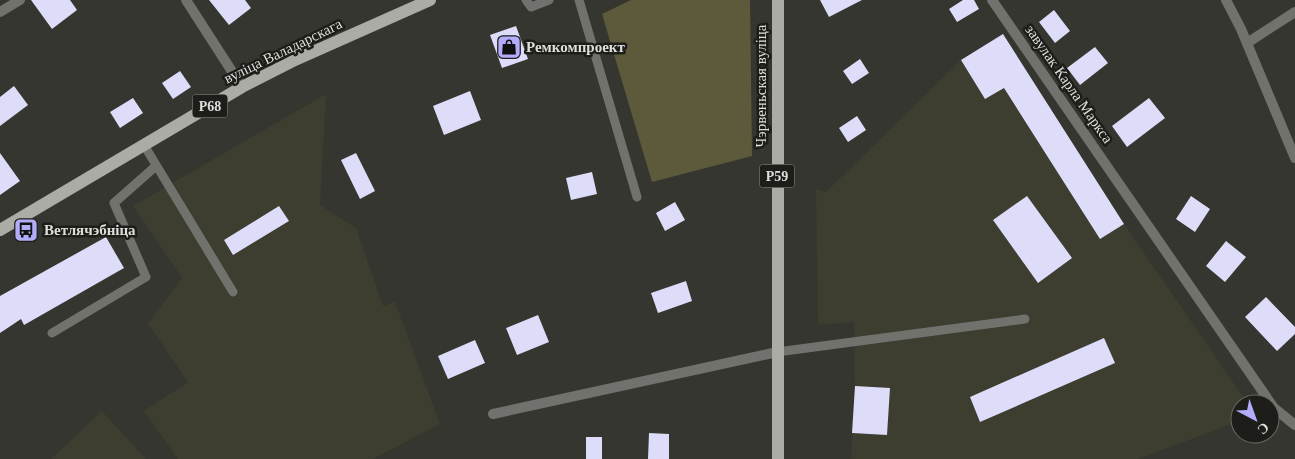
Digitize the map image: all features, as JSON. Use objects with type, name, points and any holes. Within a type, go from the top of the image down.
[{"type":"main road","name":"вуліца Валадарскага","points":[[0,230],[242,88],[295,60],[430,0]]},
{"type":"main road","name":"Чэрвеньская вуліца","points":[[777,352],[778,0]]},
{"type":"main road","name":"Р59","points":[[777,352],[778,459]]},
{"type":"street","points":[[0,12],[20,0]]},
{"type":"street","points":[[186,0],[242,88]]},
{"type":"street","name":"завулак Карла Маркса","points":[[992,0],[1274,408],[1295,425]]},
{"type":"street","points":[[1226,0],[1247,43],[1295,158]]},
{"type":"street","points":[[1247,43],[1295,12]]},
{"type":"street","points":[[493,414],[777,352]]},
{"type":"lane","points":[[526,0],[531,7],[550,0]]},
{"type":"lane","points":[[579,0],[637,197]]},
{"type":"lane","points":[[144,145],[233,292]]},
{"type":"lane","points":[[52,332],[146,278],[114,202],[156,166]]},
{"type":"lane","points":[[777,352],[1025,319]]},
{"type":"shaded area","points":[[631,0],[750,0],[752,156],[652,182],[602,14]]},
{"type":"shaded area","points":[[1003,34],[1124,224],[1241,394],[1230,394],[1230,425],[1138,459],[851,459],[855,386],[854,322],[818,325],[816,189],[826,192],[961,60]]},
{"type":"shaded area","points":[[326,94],[320,205],[356,228],[383,306],[395,302],[440,424],[373,459],[178,459],[144,411],[188,382],[148,323],[182,278],[133,206]]},
{"type":"shaded area","points":[[102,411],[146,459],[51,459]]},
{"type":"building","points":[[31,0],[70,0],[77,10],[52,29]]},
{"type":"building","points":[[209,0],[245,0],[251,8],[229,25]]},
{"type":"building","points":[[820,0],[862,0],[829,17]]},
{"type":"building","points":[[963,0],[974,0],[979,9],[957,22],[949,9]]},
{"type":"building","points":[[1054,10],[1070,31],[1055,43],[1039,22]]},
{"type":"building","name":"Ремкомпроект","points":[[516,26],[528,59],[502,68],[490,35]]},
{"type":"building","points":[[1003,34],[1124,224],[1100,239],[1004,88],[985,99],[961,60]]},
{"type":"building","points":[[1095,47],[1108,63],[1080,85],[1067,68]]},
{"type":"building","points":[[860,59],[869,73],[852,84],[843,71]]},
{"type":"building","points":[[180,71],[191,87],[173,99],[162,83]]},
{"type":"building","points":[[14,86],[28,105],[0,126],[0,97]]},
{"type":"building","points":[[470,91],[481,120],[444,135],[433,106]]},
{"type":"building","points":[[133,98],[143,113],[120,128],[110,112]]},
{"type":"building","points":[[1149,98],[1165,118],[1127,147],[1112,126]]},
{"type":"building","points":[[857,116],[866,130],[848,142],[839,128]]},
{"type":"building","points":[[0,153],[20,181],[0,195]]},
{"type":"building","points":[[356,153],[375,191],[360,199],[341,160]]},
{"type":"building","points":[[592,172],[597,194],[571,200],[566,178]]},
{"type":"building","points":[[1027,196],[1072,258],[1038,283],[993,220]]},
{"type":"building","points":[[1191,196],[1210,209],[1195,232],[1176,219]]},
{"type":"building","points":[[675,202],[685,220],[665,231],[656,213]]},
{"type":"building","points":[[279,206],[289,221],[233,255],[224,240]]},
{"type":"building","points":[[106,237],[124,268],[24,325],[21,319],[0,333],[0,296]]},
{"type":"building","points":[[1226,241],[1246,257],[1225,282],[1206,266]]},
{"type":"building","points":[[686,281],[692,301],[658,313],[651,293]]},
{"type":"building","points":[[1266,297],[1295,327],[1295,334],[1277,351],[1245,317]]},
{"type":"building","points":[[538,315],[549,342],[517,355],[506,328]]},
{"type":"building","points":[[1104,338],[1115,363],[980,422],[970,397]]},
{"type":"building","points":[[475,340],[485,363],[448,379],[438,356]]},
{"type":"building","points":[[855,386],[890,388],[887,435],[852,433]]},
{"type":"building","points":[[649,433],[669,434],[669,459],[648,459]]},
{"type":"building","points":[[586,437],[602,437],[602,459],[586,459]]},
{"type":"place","name":"Ремкомпроект","points":[[509,47]]},
{"type":"place","name":"Ветлячэбніца","points":[[26,230]]}]
